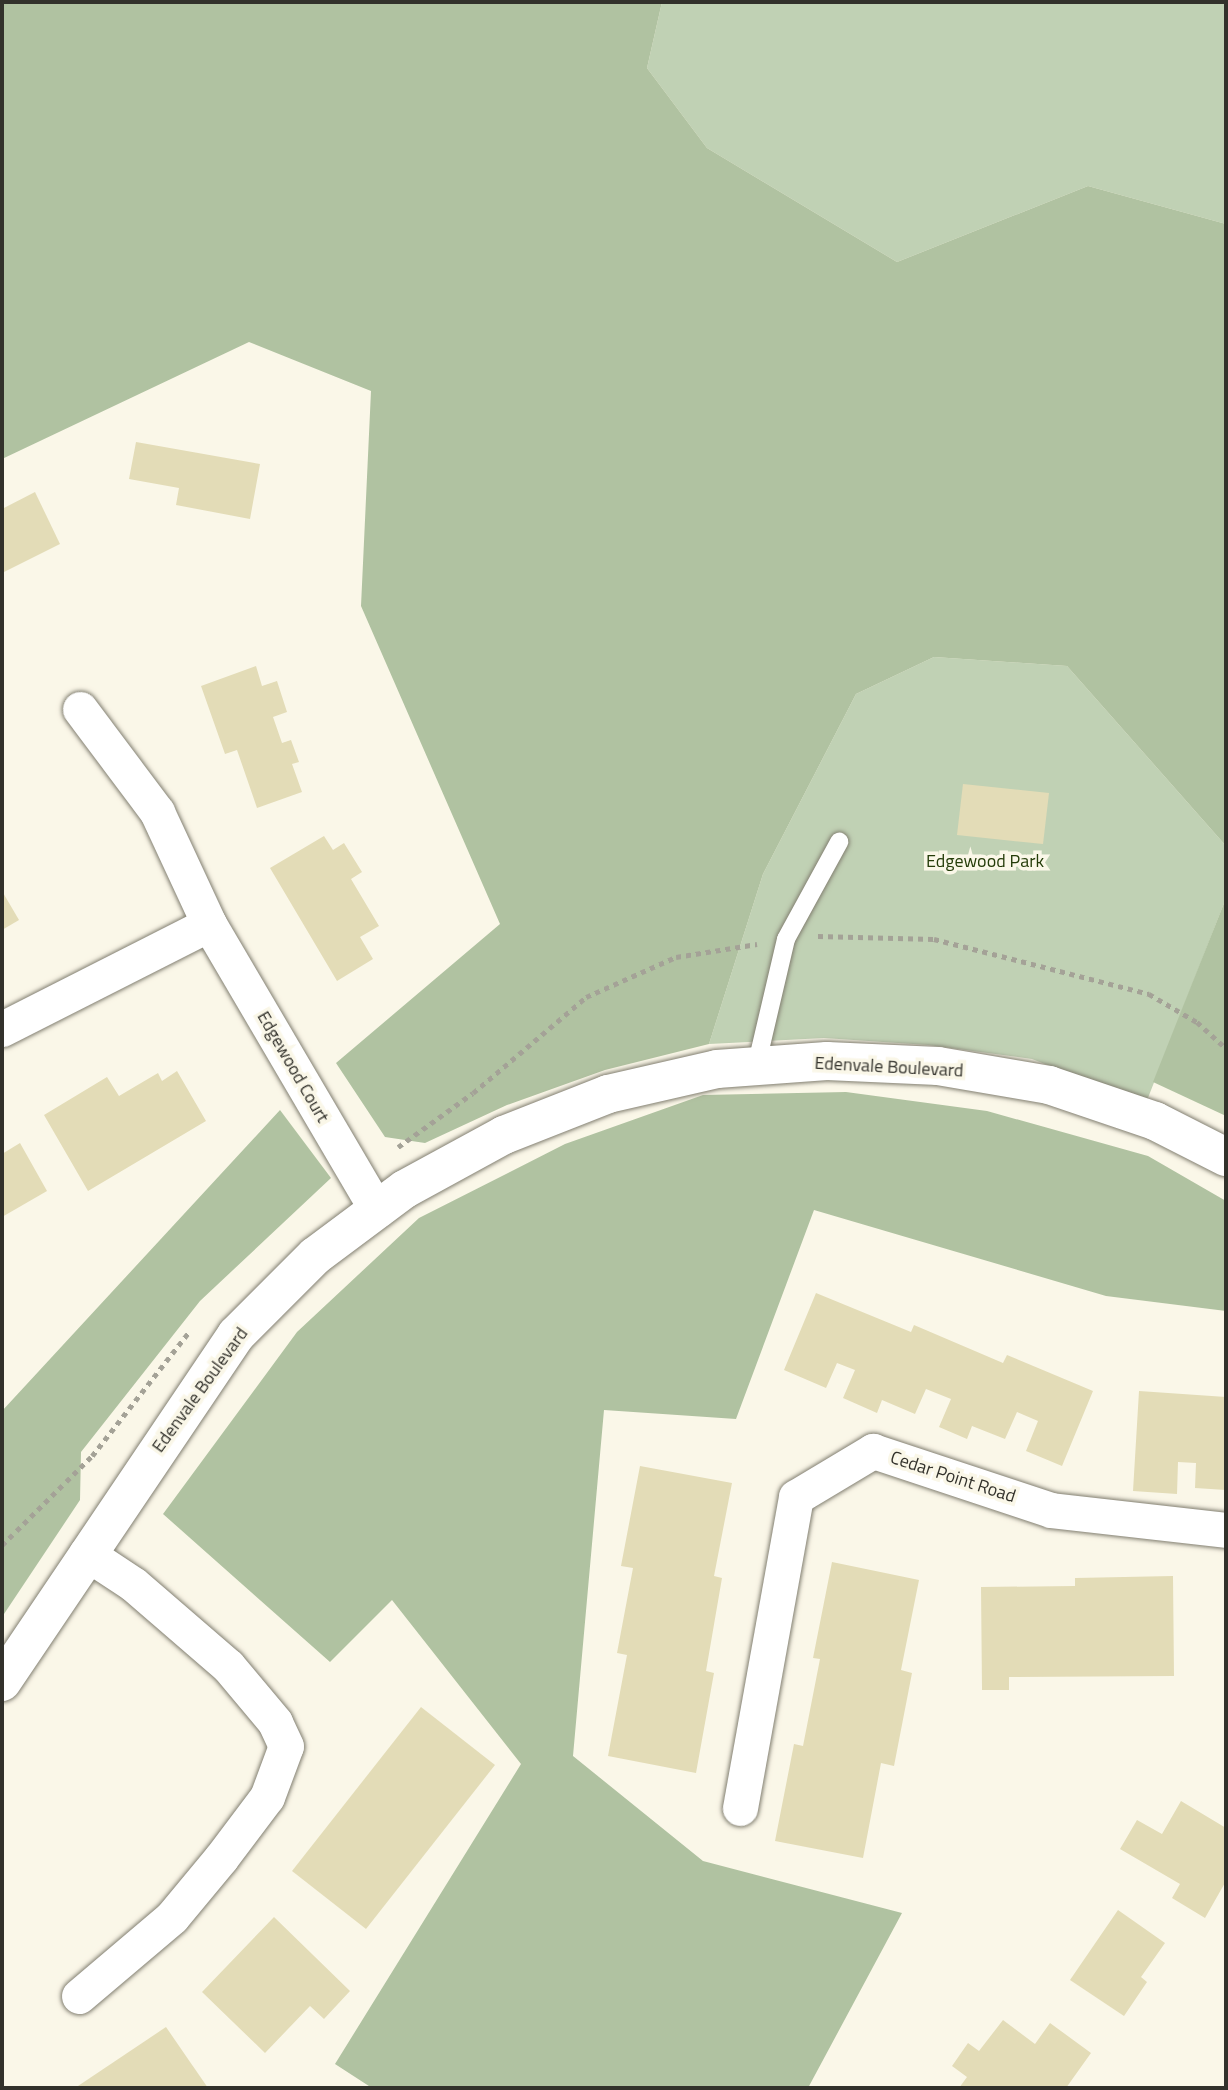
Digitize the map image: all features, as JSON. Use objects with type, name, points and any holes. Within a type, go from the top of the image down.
[{"type":"street","name":"Edgewood Court","points":[[80,709],[157,812],[209,924],[377,1210]]},
{"type":"street","points":[[2,1029],[209,924]]},
{"type":"street","name":"Edenvale Boulevard","points":[[2,1682],[86,1553],[236,1335],[315,1256],[405,1189],[503,1135],[608,1094],[717,1069],[827,1061],[938,1066],[1049,1085],[1155,1121],[1226,1157]]},
{"type":"street","name":"Cedar Point Road","points":[[740,1808],[796,1497],[873,1451],[1051,1510],[1226,1531]]},
{"type":"street","points":[[79,1996],[172,1917],[267,1797],[286,1746],[275,1722],[228,1666],[133,1584],[86,1553]]},
{"type":"lane","points":[[756,1066],[786,939],[839,842]]},
{"type":"green space","points":[[2,2],[662,2],[647,68],[707,148],[897,262],[1088,186],[1226,224],[1226,846],[1067,666],[934,657],[856,694],[763,874],[709,1044],[605,1070],[507,1105],[425,1143],[385,1137],[336,1063],[500,924],[361,606],[371,391],[249,342],[2,459]]},
{"type":"green space","points":[[662,2],[1226,2],[1226,224],[1088,186],[897,262],[707,148],[647,68]]},
{"type":"green space","name":"Edgewood Park","points":[[934,657],[1067,666],[1226,846],[1226,898],[1146,1103],[1032,1059],[928,1045],[824,1038],[709,1044],[763,874],[856,694]]},
{"type":"green space","points":[[1226,898],[1226,1116],[1153,1082]]},
{"type":"green space","points":[[846,1092],[987,1111],[1148,1156],[1226,1201],[1226,1311],[1106,1296],[814,1210],[736,1419],[604,1410],[573,1756],[703,1861],[902,1913],[808,2088],[372,2088],[335,2064],[521,1764],[392,1600],[330,1662],[163,1514],[297,1332],[419,1218],[565,1144],[703,1095]]},
{"type":"green space","points":[[280,1110],[331,1178],[200,1301],[81,1452],[80,1500],[2,1617],[2,1411]]},
{"type":"building","points":[[136,442],[260,464],[250,519],[176,505],[179,488],[129,479]]},
{"type":"building","points":[[35,492],[60,544],[2,573],[2,509]]},
{"type":"building","points":[[256,666],[262,686],[277,681],[287,712],[273,717],[282,743],[291,740],[299,762],[292,764],[302,792],[257,808],[237,750],[225,754],[201,686]]},
{"type":"building","points":[[963,784],[1049,793],[1043,844],[957,835]]},
{"type":"building","points":[[324,836],[333,850],[344,843],[362,872],[351,879],[379,926],[360,937],[373,959],[337,981],[270,868]]},
{"type":"building","points":[[2,891],[19,920],[2,930]]},
{"type":"building","points":[[177,1071],[206,1121],[88,1191],[44,1115],[107,1077],[119,1096],[158,1073],[162,1081]]},
{"type":"building","points":[[20,1143],[47,1191],[2,1217],[2,1154]]},
{"type":"building","points":[[816,1293],[911,1332],[914,1325],[1003,1363],[1007,1355],[1093,1391],[1062,1466],[1026,1451],[1038,1421],[1017,1412],[1005,1439],[972,1426],[967,1439],[939,1427],[951,1399],[926,1389],[915,1414],[882,1400],[877,1413],[843,1398],[855,1370],[837,1363],[826,1388],[784,1370]]},
{"type":"building","points":[[1139,1391],[1226,1397],[1226,1490],[1195,1488],[1196,1463],[1178,1462],[1177,1494],[1133,1491]]},
{"type":"building","points":[[640,1466],[732,1483],[714,1576],[722,1578],[706,1671],[714,1673],[696,1773],[608,1756],[627,1655],[617,1653],[633,1568],[621,1566]]},
{"type":"building","points":[[832,1562],[919,1580],[901,1670],[912,1673],[894,1766],[881,1763],[863,1858],[775,1841],[794,1744],[803,1746],[820,1659],[813,1658]]},
{"type":"building","points":[[1173,1576],[1174,1676],[1009,1677],[1009,1690],[982,1690],[981,1587],[1075,1586],[1075,1578]]},
{"type":"building","points":[[421,1707],[495,1765],[366,1929],[292,1871]]},
{"type":"building","points":[[1181,1801],[1226,1828],[1226,1881],[1205,1918],[1172,1898],[1180,1884],[1120,1849],[1137,1820],[1162,1834]]},
{"type":"building","points":[[1118,1910],[1165,1943],[1141,1977],[1147,1982],[1124,2016],[1070,1980]]},
{"type":"building","points":[[274,1917],[350,1991],[324,2019],[310,2006],[265,2053],[202,1992]]},
{"type":"building","points":[[1003,2020],[1035,2044],[1050,2023],[1091,2053],[1066,2088],[959,2088],[967,2077],[952,2066],[968,2043],[979,2051]]},
{"type":"building","points":[[166,2027],[208,2088],[75,2088]]}]
